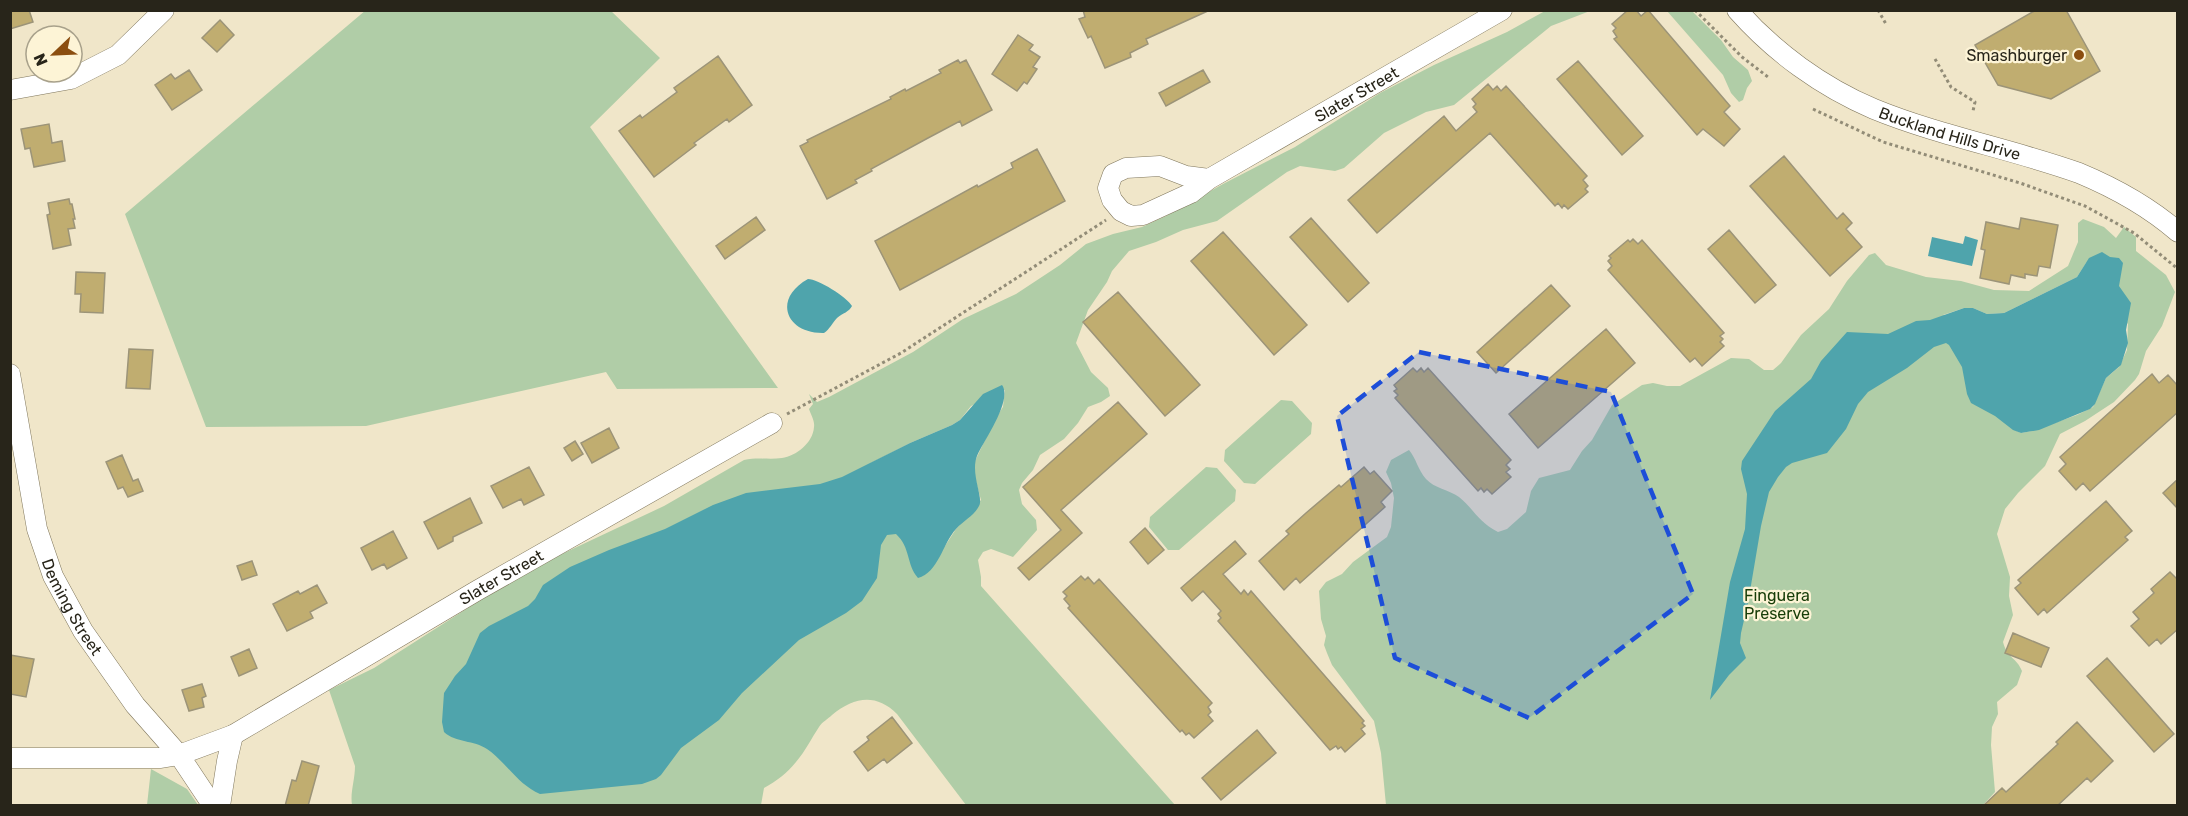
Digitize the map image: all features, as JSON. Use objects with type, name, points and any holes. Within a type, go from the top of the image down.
[{"type":"street","points":[[10,90],[71,79],[109,60],[118,55],[164,10]]},
{"type":"street","name":"Slater Street","points":[[1121,211],[1131,216],[1143,215],[1191,194],[1209,179],[1502,10]]},
{"type":"street","name":"Buckland Hills Drive","points":[[1737,10],[1784,55],[1819,80],[1850,98],[1901,119],[2079,173],[2137,202],[2178,232]]},
{"type":"street","points":[[1121,211],[1112,200],[1108,188],[1113,174],[1126,168],[1160,166],[1186,176],[1209,179]]},
{"type":"street","name":"Deming Street","points":[[10,374],[37,529],[53,576],[83,631],[128,696],[179,755],[213,806]]},
{"type":"street","name":"Slater Street","points":[[10,758],[161,758],[179,755],[233,735],[478,590],[772,423]]},
{"type":"street","points":[[220,806],[233,735]]},
{"type":"path","points":[[1695,10],[1742,57],[1768,77]]},
{"type":"path","points":[[1878,10],[1886,24]]},
{"type":"path","points":[[1935,59],[1951,87],[1975,102],[1973,111]]},
{"type":"path","points":[[1813,109],[1883,142],[2020,183],[2085,206],[2134,233],[2178,269]]},
{"type":"path","points":[[772,423],[801,405],[901,353],[1121,211]]},
{"type":"highlighted area","points":[[1419,352],[1611,392],[1693,594],[1529,718],[1395,658],[1337,416]]},
{"type":"green space","points":[[366,10],[611,11],[660,58],[590,127],[778,388],[617,389],[606,372],[366,426],[206,427],[125,214]]},
{"type":"green space","points":[[1545,11],[1590,11],[1551,26],[1454,105],[1426,112],[1384,133],[1344,168],[1335,171],[1300,166],[1287,172],[1217,221],[1183,230],[1129,251],[1112,271],[1088,310],[1076,343],[1091,372],[1108,388],[1110,396],[1088,407],[1064,439],[1040,455],[1033,470],[1022,483],[1019,490],[1022,504],[1036,520],[1037,530],[1013,557],[991,549],[983,552],[978,560],[981,586],[1175,805],[966,805],[897,714],[881,703],[865,700],[848,704],[822,724],[793,766],[764,788],[761,805],[352,805],[355,766],[329,690],[374,668],[496,590],[547,561],[664,506],[744,460],[782,458],[798,452],[813,433],[814,422],[809,409],[813,404],[809,394],[817,402],[829,397],[913,352],[963,319],[1016,294],[1060,265],[1086,244],[1142,227],[1166,216],[1295,147],[1380,93],[1434,65],[1507,32]],"holes":[[[1005,390],[1003,407],[975,461],[975,478],[981,500],[956,529],[945,546],[871,463],[952,425],[960,420],[971,406]]]},
{"type":"green space","points":[[1667,11],[1692,11],[1721,40],[1733,57],[1748,70],[1752,81],[1743,100],[1739,102],[1731,93],[1723,75]]},
{"type":"green space","name":"Finguera Preserve","points":[[2083,219],[2104,227],[2116,238],[2124,227],[2136,237],[2136,251],[2166,275],[2175,292],[2162,326],[2146,351],[2135,380],[2114,402],[2060,434],[2045,466],[2005,509],[1997,534],[2010,577],[2009,596],[2013,615],[2003,642],[2022,671],[2017,685],[1997,702],[1998,714],[1992,727],[1991,745],[1995,792],[1983,805],[1386,805],[1381,753],[1374,721],[1332,665],[1324,645],[1326,636],[1321,619],[1319,591],[1326,582],[1342,574],[1353,562],[1387,537],[1391,527],[1394,498],[1386,472],[1391,460],[1409,450],[1429,482],[1459,497],[1491,528],[1498,532],[1507,529],[1526,512],[1531,491],[1539,478],[1570,470],[1592,440],[1612,405],[1642,385],[1653,383],[1680,386],[1731,358],[1749,359],[1764,370],[1773,370],[1781,363],[1801,335],[1829,309],[1847,281],[1869,255],[1875,253],[1886,265],[1926,277],[1961,281],[1994,290],[2029,291],[2068,266],[2078,242],[2078,223]],"holes":[[[2104,253],[2056,317],[1943,315],[1964,308],[1973,308],[1987,314],[2004,313],[2077,277],[2086,263]],[[2128,323],[2127,350],[2119,367],[2106,378],[2093,407],[2032,431],[2021,433],[2015,430]]]},
{"type":"green space","points":[[1281,400],[1292,401],[1312,423],[1311,434],[1255,484],[1244,483],[1224,461],[1225,450]]},
{"type":"green space","points":[[1206,467],[1217,468],[1236,490],[1235,501],[1179,550],[1168,550],[1149,527],[1150,517]]},
{"type":"green space","points":[[151,769],[187,789],[198,805],[147,805]]},
{"type":"water","points":[[1965,236],[1978,240],[1972,266],[1928,256],[1932,237],[1963,244]]},
{"type":"water","points":[[2102,252],[2110,257],[2119,258],[2123,263],[2119,286],[2131,303],[2126,330],[2128,343],[2121,365],[2106,378],[2095,404],[2090,409],[2039,430],[2021,433],[2013,430],[1995,416],[1971,403],[1962,367],[1946,343],[1934,347],[1907,368],[1868,392],[1858,404],[1846,429],[1827,453],[1792,463],[1786,467],[1769,492],[1761,526],[1741,633],[1740,643],[1746,658],[1729,675],[1710,700],[1730,582],[1745,529],[1747,494],[1741,469],[1742,461],[1775,411],[1811,379],[1821,361],[1847,332],[1888,334],[1916,321],[1930,320],[1964,308],[1973,308],[1987,314],[2004,313],[2077,277],[2089,258]]},
{"type":"water","points":[[808,279],[832,289],[852,306],[824,333],[800,328],[788,314],[787,305],[790,296]]},
{"type":"water","points":[[1002,385],[1004,400],[1001,410],[975,463],[980,497],[979,506],[951,535],[931,570],[918,578],[901,539],[896,534],[887,535],[881,545],[877,578],[862,601],[799,640],[742,693],[719,720],[681,748],[656,779],[642,784],[540,794],[525,785],[487,749],[454,738],[444,732],[442,722],[444,693],[466,664],[480,633],[528,606],[543,585],[570,567],[746,493],[820,484],[842,477],[952,425],[960,420],[983,394]]},
{"type":"building","points":[[10,10],[29,10],[33,22],[10,29]]},
{"type":"building","points":[[1083,10],[1210,10],[1146,39],[1148,44],[1130,53],[1131,57],[1105,68],[1091,36],[1088,38],[1079,19],[1085,17]]},
{"type":"building","points":[[1628,10],[1636,10],[1641,16],[1648,10],[1730,106],[1724,112],[1740,129],[1724,146],[1703,129],[1697,135],[1614,39],[1617,37],[1613,31],[1616,28],[1612,24]]},
{"type":"building","points":[[2036,10],[2066,10],[2100,71],[2051,99],[1998,85],[1975,45]]},
{"type":"building","points":[[220,20],[234,35],[217,52],[202,38]]},
{"type":"building","points":[[1018,35],[1033,45],[1029,50],[1040,57],[1033,67],[1037,69],[1027,84],[1024,82],[1017,91],[992,74]]},
{"type":"building","points":[[718,56],[752,105],[729,122],[727,119],[694,143],[696,145],[654,177],[619,131],[640,115],[642,118],[677,92],[674,88]]},
{"type":"building","points":[[958,60],[960,63],[966,60],[992,110],[962,126],[960,121],[928,138],[871,169],[872,171],[855,180],[857,183],[827,199],[800,146],[808,142],[807,140],[891,99],[890,97],[905,89],[906,91],[941,73],[939,70]]},
{"type":"building","points":[[1578,61],[1643,136],[1622,155],[1557,79]]},
{"type":"building","points":[[189,70],[202,90],[172,110],[155,85],[171,74],[175,79]]},
{"type":"building","points":[[1203,70],[1210,82],[1166,106],[1159,93]]},
{"type":"building","points":[[1488,84],[1493,90],[1497,86],[1501,91],[1506,86],[1587,176],[1583,180],[1588,186],[1585,189],[1588,192],[1568,209],[1564,205],[1562,208],[1558,203],[1555,206],[1490,133],[1377,233],[1348,200],[1444,116],[1456,131],[1477,112],[1473,107],[1476,104],[1472,99]]},
{"type":"building","points":[[49,124],[52,143],[62,141],[65,161],[34,167],[30,148],[25,149],[21,129]]},
{"type":"building","points":[[1037,149],[1065,201],[900,290],[875,241],[977,185],[978,187],[1013,168],[1011,163]]},
{"type":"building","points":[[1784,156],[1837,219],[1843,213],[1852,223],[1846,229],[1862,247],[1830,276],[1750,186]]},
{"type":"building","points":[[69,199],[75,219],[73,219],[75,228],[68,229],[71,245],[53,249],[47,215],[50,214],[48,203]]},
{"type":"building","points":[[756,217],[765,230],[725,259],[716,246]]},
{"type":"building","points":[[1311,218],[1369,283],[1348,302],[1290,237]]},
{"type":"building","points":[[2021,218],[2058,225],[2050,268],[2039,266],[2037,276],[2025,274],[2025,278],[2011,275],[2009,284],[1980,278],[1985,250],[1981,249],[1986,222],[2019,229]]},
{"type":"building","points":[[1729,230],[1776,285],[1755,303],[1708,249]]},
{"type":"building","points":[[1223,232],[1307,325],[1274,355],[1191,261]]},
{"type":"building","points":[[1633,239],[1638,244],[1642,240],[1724,333],[1720,336],[1723,339],[1720,342],[1724,346],[1702,366],[1695,358],[1690,362],[1608,270],[1612,266],[1608,261],[1611,258],[1609,256],[1628,240],[1630,242]]},
{"type":"building","points":[[76,272],[105,273],[103,313],[80,312],[81,294],[75,294]]},
{"type":"building","points":[[1551,285],[1570,306],[1496,373],[1477,352]]},
{"type":"building","points":[[1118,292],[1200,385],[1165,416],[1083,322]]},
{"type":"building","points":[[1606,329],[1635,363],[1538,448],[1509,414]]},
{"type":"building","points":[[129,349],[153,350],[150,389],[126,388]]},
{"type":"building","points":[[1413,368],[1417,372],[1421,368],[1424,372],[1428,368],[1511,460],[1506,465],[1510,469],[1506,472],[1511,477],[1492,494],[1487,489],[1484,492],[1481,488],[1478,491],[1395,398],[1398,395],[1394,391],[1397,389],[1394,385]]},
{"type":"building","points":[[2152,374],[2159,383],[2168,375],[2178,386],[2178,412],[2090,491],[2083,483],[2076,490],[2059,471],[2066,464],[2060,457]]},
{"type":"building","points":[[1118,402],[1147,434],[1061,510],[1082,533],[1029,580],[1018,568],[1061,530],[1023,487]]},
{"type":"building","points":[[609,428],[619,448],[592,463],[581,443]]},
{"type":"building","points":[[575,441],[583,454],[572,461],[564,448]]},
{"type":"building","points":[[122,455],[133,481],[138,479],[143,491],[128,497],[123,487],[118,489],[106,462]]},
{"type":"building","points":[[529,467],[544,495],[524,505],[521,499],[503,508],[491,486]]},
{"type":"building","points":[[1364,467],[1370,474],[1374,471],[1392,491],[1381,502],[1385,507],[1300,583],[1296,578],[1284,590],[1259,561],[1289,534],[1286,531],[1306,513]]},
{"type":"building","points":[[2178,479],[2178,509],[2163,493]]},
{"type":"building","points":[[470,498],[482,523],[453,537],[453,541],[438,549],[424,522]]},
{"type":"building","points":[[2106,501],[2132,531],[2125,537],[2128,540],[2047,613],[2044,609],[2038,615],[2015,588],[2021,583],[2018,580]]},
{"type":"building","points":[[1145,528],[1164,550],[1148,564],[1130,542]]},
{"type":"building","points":[[393,531],[407,558],[387,569],[384,564],[372,570],[361,548]]},
{"type":"building","points":[[1235,541],[1246,554],[1223,574],[1241,594],[1244,590],[1248,595],[1251,591],[1364,721],[1362,723],[1365,726],[1361,729],[1365,734],[1345,752],[1341,747],[1338,749],[1336,746],[1330,750],[1218,621],[1221,618],[1218,614],[1221,611],[1203,591],[1192,601],[1181,588]]},
{"type":"building","points":[[252,561],[257,575],[242,580],[237,566]]},
{"type":"building","points":[[2170,572],[2178,580],[2178,629],[2161,644],[2157,639],[2149,646],[2131,626],[2139,619],[2133,612],[2154,593],[2151,589]]},
{"type":"building","points":[[1081,576],[1085,580],[1088,577],[1094,584],[1099,579],[1212,703],[1208,707],[1211,712],[1208,715],[1213,721],[1194,738],[1189,733],[1186,735],[1182,730],[1180,732],[1068,608],[1070,606],[1064,599],[1067,596],[1063,592]]},
{"type":"building","points":[[317,585],[327,603],[310,612],[313,618],[287,631],[273,604],[298,591],[300,594]]},
{"type":"building","points":[[2013,633],[2049,648],[2041,667],[2005,653]]},
{"type":"building","points":[[249,649],[257,668],[239,676],[231,657]]},
{"type":"building","points":[[10,655],[34,659],[26,697],[10,694]]},
{"type":"building","points":[[2107,658],[2174,734],[2154,752],[2087,676]]},
{"type":"building","points":[[202,684],[206,696],[202,698],[204,707],[189,711],[182,690]]},
{"type":"building","points":[[892,717],[912,743],[887,763],[884,759],[868,771],[854,752],[869,740],[867,737]]},
{"type":"building","points":[[2077,722],[2113,761],[2091,782],[2087,778],[2057,806],[1983,806],[2002,788],[2006,792],[2058,744],[2056,742]]},
{"type":"building","points":[[1257,730],[1276,753],[1221,800],[1202,778]]},
{"type":"building","points":[[302,761],[319,766],[308,806],[285,806],[292,780],[296,781]]},
{"type":"place","name":"Smashburger","points":[[2079,55]]}]
